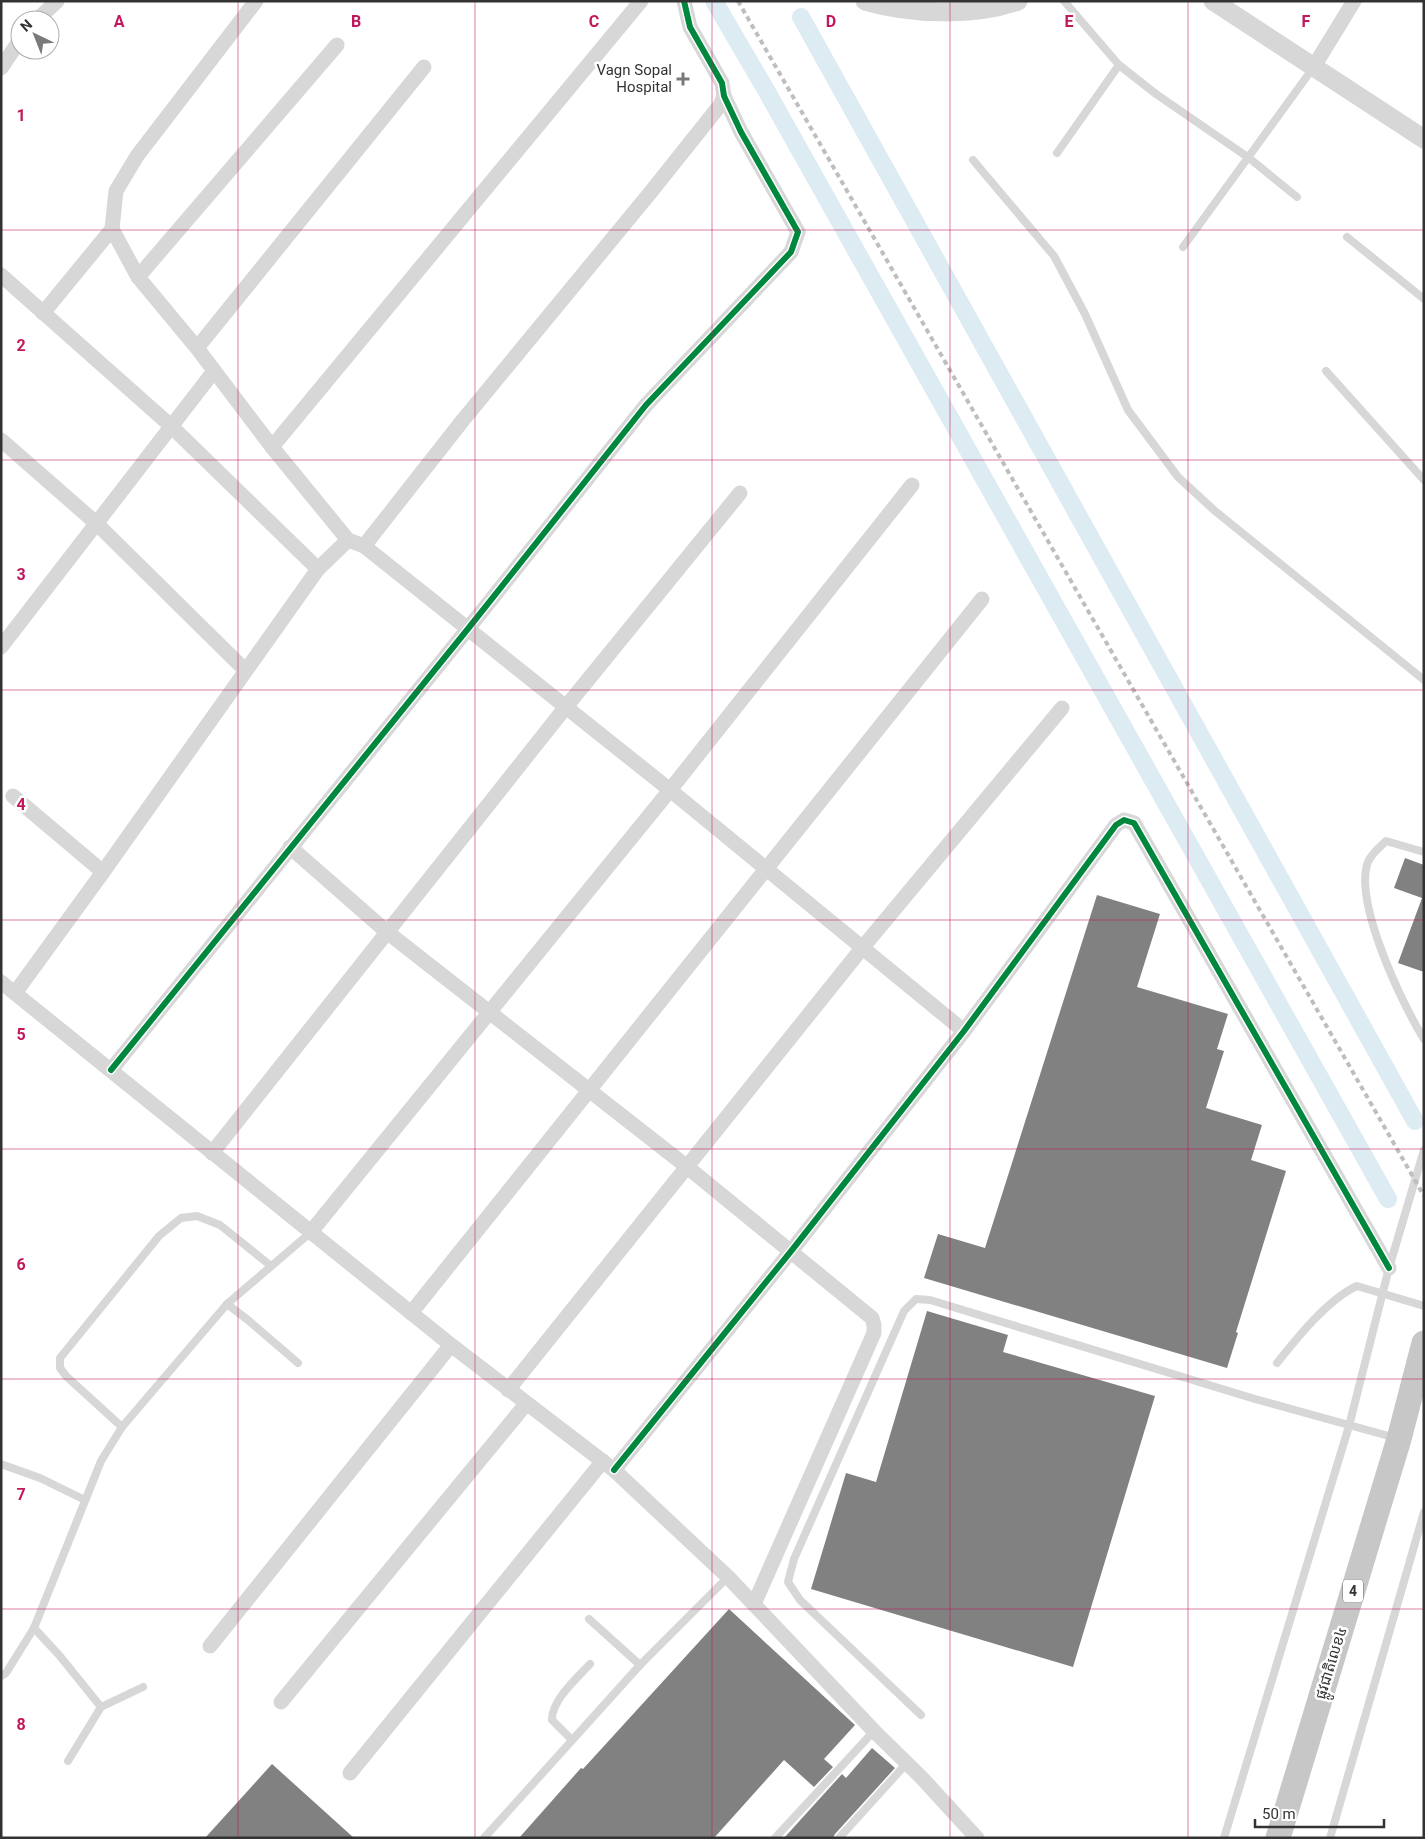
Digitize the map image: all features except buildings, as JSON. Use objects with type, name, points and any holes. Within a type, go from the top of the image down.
[{"type":"highway","name":"ផ្លូវជាតិលេខ៤","points":[[1278,1838],[1420,1370],[1424,1343]]},
{"type":"street","points":[[48,10],[57,1]]},
{"type":"street","points":[[43,312],[112,229],[116,191],[137,156],[256,1]]},
{"type":"street","points":[[272,447],[641,1]]},
{"type":"street","points":[[111,1070],[467,630],[646,405],[791,252],[798,232],[741,132],[724,96],[722,83],[690,26],[684,1]]},
{"type":"street","points":[[865,1],[922,11],[961,13],[979,5],[1007,5],[1018,1]]},
{"type":"street","points":[[1213,1],[1424,139]]},
{"type":"street","points":[[1313,68],[1354,1]]},
{"type":"street","points":[[138,277],[337,45]]},
{"type":"street","points":[[1,68],[10,55]]},
{"type":"street","points":[[197,348],[424,67]]},
{"type":"street","points":[[364,546],[462,420],[650,193],[721,104],[724,96]]},
{"type":"street","points":[[112,229],[138,277],[197,348],[272,447],[348,540],[364,546],[670,790],[864,947],[964,1031]]},
{"type":"street","points":[[1,275],[171,426],[318,569]]},
{"type":"street","points":[[1,647],[6,630],[96,524],[214,371]]},
{"type":"street","points":[[1,440],[96,524],[245,670]]},
{"type":"street","points":[[310,1232],[670,790],[912,485]]},
{"type":"street","points":[[212,1152],[565,708],[740,493]]},
{"type":"street","points":[[15,993],[318,569],[348,540]]},
{"type":"street","points":[[412,1313],[982,599]]},
{"type":"street","points":[[508,1390],[686,1166],[1062,708]]},
{"type":"street","points":[[13,796],[103,872]]},
{"type":"street","points":[[350,1773],[608,1465],[792,1250],[964,1031],[1116,825],[1124,820],[1134,823],[1389,1268]]},
{"type":"street","points":[[290,847],[387,932],[792,1250],[872,1318],[874,1333],[754,1604]]},
{"type":"street","points":[[1,982],[451,1345],[608,1465],[728,1577],[977,1838]]},
{"type":"street","points":[[210,1646],[451,1345]]},
{"type":"street","points":[[281,1702],[526,1404]]},
{"type":"lane","points":[[1064,1],[1119,65],[1156,94],[1249,158],[1296,197]]},
{"type":"lane","points":[[1057,153],[1119,65]]},
{"type":"lane","points":[[1183,246],[1313,68]]},
{"type":"lane","points":[[973,160],[1054,256],[1085,314],[1128,410],[1178,477],[1215,511],[1424,680]]},
{"type":"lane","points":[[1347,238],[1424,299]]},
{"type":"lane","points":[[1326,371],[1424,480]]},
{"type":"lane","points":[[1424,852],[1386,841],[1368,860],[1364,879],[1367,899],[1392,980],[1424,1039]]},
{"type":"lane","points":[[1224,1838],[1349,1426],[1389,1268],[1424,1150]]},
{"type":"lane","points":[[122,1427],[66,1376],[60,1368],[60,1358],[159,1236],[181,1218],[197,1216],[220,1225],[271,1266]]},
{"type":"lane","points":[[1,1676],[6,1673],[34,1628],[100,1461],[122,1427],[227,1304],[310,1232]]},
{"type":"lane","points":[[1277,1363],[1306,1329],[1345,1291],[1357,1286],[1424,1306]]},
{"type":"lane","points":[[921,1716],[800,1600],[788,1582],[794,1559],[904,1311],[916,1299],[930,1300],[1255,1399],[1399,1439]]},
{"type":"lane","points":[[227,1304],[298,1363]]},
{"type":"lane","points":[[1,1464],[40,1478],[85,1500]]},
{"type":"lane","points":[[1330,1838],[1424,1512]]},
{"type":"lane","points":[[484,1838],[640,1665],[728,1577]]},
{"type":"lane","points":[[589,1619],[640,1665]]},
{"type":"lane","points":[[34,1628],[59,1655],[101,1707]]},
{"type":"lane","points":[[572,1740],[552,1720],[552,1713],[556,1702],[590,1664]]},
{"type":"lane","points":[[68,1761],[101,1707],[143,1687]]},
{"type":"lane","points":[[775,1838],[874,1731]]},
{"type":"lane","points":[[839,1838],[907,1763]]},
{"type":"waterway","points":[[714,1],[766,90],[1388,1199]]},
{"type":"waterway","points":[[801,17],[1415,1121]]},
{"type":"railway","points":[[738,1],[1424,1196]]},
{"type":"cycle path","points":[[111,1070],[467,630],[646,405],[791,252],[798,232],[741,132],[724,96],[722,83],[690,27],[684,1]]},
{"type":"cycle path","points":[[614,1470],[792,1250],[964,1031],[1116,825],[1124,820],[1134,823],[1389,1268]]},
{"type":"place","name":"Vagn Sopal Hospital","points":[[683,79]]}]
